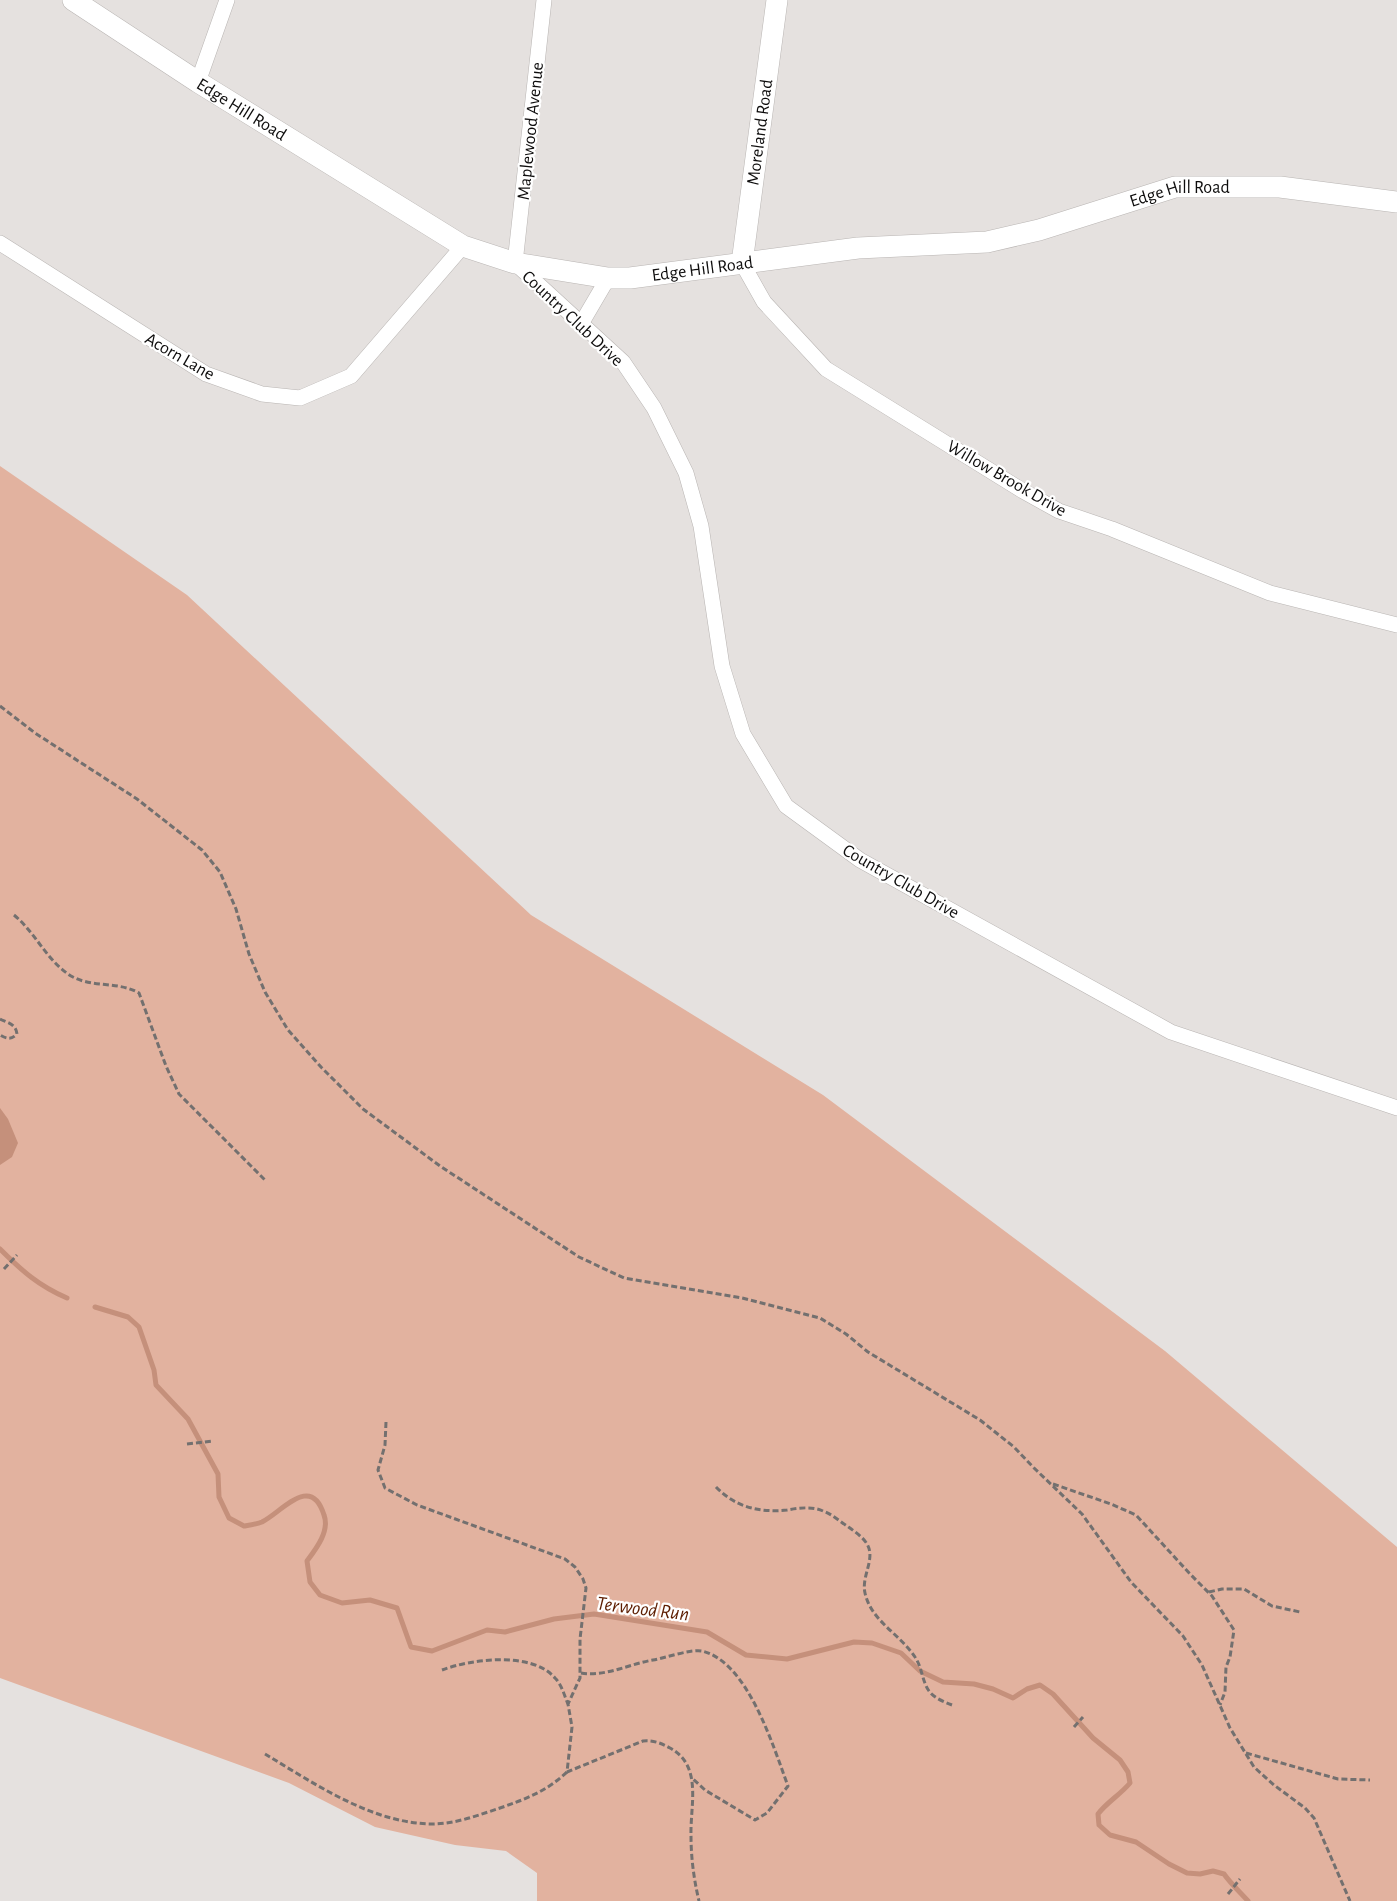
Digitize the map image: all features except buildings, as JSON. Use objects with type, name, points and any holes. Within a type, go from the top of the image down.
[{"type":"main road","name":"Edge Hill Road","points":[[73,0],[198,82],[463,246],[515,263],[608,278],[630,278],[858,249],[987,242],[1039,230],[1175,187],[1280,187],[1397,202]]},
{"type":"main road","name":"Moreland Road","points":[[742,263],[777,0]]},
{"type":"street","points":[[198,82],[227,0]]},
{"type":"street","name":"Maplewood Avenue","points":[[515,263],[544,0]]},
{"type":"street","name":"Acorn Lane","points":[[0,243],[206,374],[262,394],[300,398],[351,376],[463,246]]},
{"type":"street","name":"Country Club Drive","points":[[515,263],[622,362],[654,408],[686,473],[701,526],[722,666],[743,734],[786,806],[860,860],[1171,1032],[1397,1108]]},
{"type":"street","name":"Willow Brook Drive","points":[[742,263],[764,302],[826,369],[1059,511],[1112,529],[1270,593],[1397,625]]},
{"type":"street","points":[[581,324],[608,278]]},
{"type":"path","points":[[0,706],[44,739],[137,799],[202,850],[220,872],[236,909],[256,973],[288,1030],[363,1109],[440,1166],[579,1257],[624,1278],[742,1298],[820,1318],[846,1334],[868,1352],[980,1420],[1014,1447],[1082,1514],[1131,1582],[1183,1636],[1202,1665],[1230,1728],[1254,1767],[1314,1818],[1350,1901]]},
{"type":"path","points":[[14,915],[25,924],[51,960],[73,977],[105,986],[122,986],[139,993],[179,1094],[266,1180]]},
{"type":"path","points":[[0,1019],[12,1024],[17,1034],[8,1039],[0,1035]]},
{"type":"path","points":[[4,1269],[17,1255]]},
{"type":"path","points":[[387,1422],[386,1445],[378,1470],[386,1488],[417,1505],[565,1559],[575,1567],[583,1579],[586,1588],[580,1639],[580,1672],[568,1704]]},
{"type":"path","points":[[187,1444],[213,1441]]},
{"type":"path","points":[[1051,1484],[1136,1515],[1208,1592],[1234,1630],[1226,1667],[1225,1692],[1220,1705]]},
{"type":"path","points":[[716,1486],[728,1499],[756,1509],[798,1508],[823,1511],[860,1536],[868,1545],[871,1557],[864,1578],[868,1602],[877,1618],[903,1641],[917,1659],[929,1692],[939,1700],[952,1705]]},
{"type":"path","points":[[1208,1592],[1222,1589],[1244,1589],[1272,1606],[1300,1612]]},
{"type":"path","points":[[580,1672],[602,1673],[701,1651],[727,1665],[742,1681],[754,1702],[788,1786],[767,1813],[755,1820],[705,1790],[692,1777]]},
{"type":"path","points":[[442,1670],[478,1660],[527,1663],[542,1668],[555,1677],[568,1704],[572,1727],[567,1772]]},
{"type":"path","points":[[1074,1727],[1083,1717]]},
{"type":"path","points":[[266,1754],[338,1796],[374,1812],[405,1821],[433,1824],[453,1822],[484,1814],[529,1797],[552,1786],[567,1772],[643,1741],[652,1740],[673,1749],[683,1757],[692,1777],[691,1857],[699,1901]]},
{"type":"path","points":[[1245,1752],[1338,1779],[1370,1780]]},
{"type":"path","points":[[1228,1894],[1240,1879]]},
{"type":"shaded area","points":[[0,466],[187,595],[531,915],[823,1095],[1165,1351],[1397,1547],[1397,1901],[537,1901],[537,1873],[506,1851],[455,1845],[375,1827],[289,1783],[0,1678]]},
{"type":"shaded area","points":[[0,1108],[8,1119],[18,1143],[12,1157],[0,1165]]},
{"type":"waterway","name":"Terwood Run","points":[[0,1249],[31,1277],[67,1298]]},
{"type":"waterway","name":"Terwood Run","points":[[95,1307],[128,1317],[139,1327],[154,1370],[156,1385],[188,1419],[218,1474],[219,1497],[229,1518],[244,1526],[262,1522],[296,1499],[304,1496],[312,1497],[324,1515],[325,1527],[321,1540],[307,1561],[310,1582],[320,1595],[342,1603],[370,1600],[397,1608],[411,1647],[432,1651],[487,1630],[505,1632],[554,1619],[594,1614],[707,1632],[746,1655],[787,1659],[854,1642],[872,1643],[901,1653],[920,1671],[943,1682],[974,1684],[1013,1698],[1027,1689],[1040,1685],[1053,1694],[1093,1738],[1120,1760],[1128,1772],[1130,1783],[1098,1814],[1099,1825],[1110,1835],[1136,1842],[1187,1873],[1200,1874],[1213,1871],[1224,1874],[1248,1901]]}]
